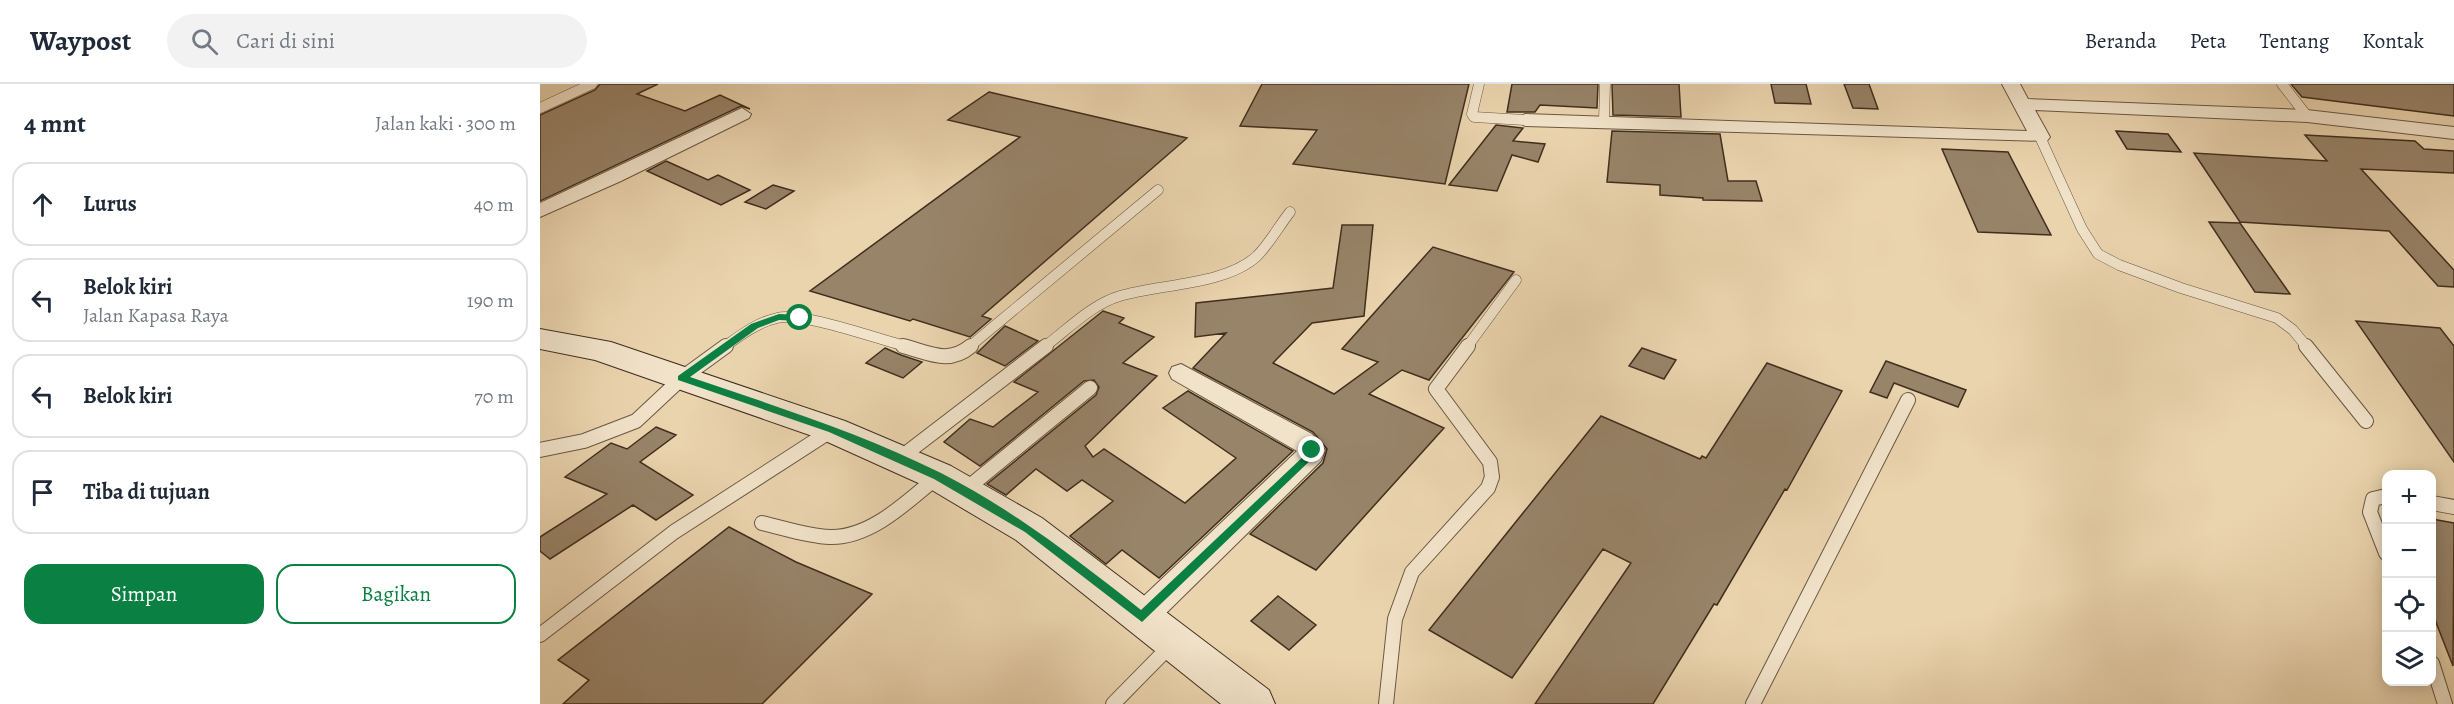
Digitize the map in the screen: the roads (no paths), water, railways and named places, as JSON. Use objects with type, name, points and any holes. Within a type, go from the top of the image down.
[{"type":"main road","points":[[540,339],[600,350],[833,430],[951,484],[1029,529],[1254,704]]},
{"type":"street","points":[[2011,84],[2040,137]]},
{"type":"street","points":[[2022,104],[2307,116],[2454,134]]},
{"type":"street","points":[[540,211],[742,114]]},
{"type":"street","points":[[1525,120],[2040,137]]},
{"type":"street","points":[[1142,617],[1311,454],[1310,446],[1304,441],[1181,373]]},
{"type":"lane","points":[[540,108],[592,84]]},
{"type":"lane","points":[[1479,84],[1472,114],[1474,117],[1525,120]]},
{"type":"lane","points":[[1604,122],[1605,84]]},
{"type":"lane","points":[[2282,84],[2307,116]]},
{"type":"lane","points":[[2040,137],[2082,229],[2098,254],[2119,265],[2181,288],[2277,318],[2293,330],[2366,421]]},
{"type":"lane","points":[[540,450],[584,441],[636,421],[682,378],[754,326],[779,317],[800,318],[944,357],[959,356],[1158,190]]},
{"type":"lane","points":[[899,459],[1091,311],[1119,296],[1215,276],[1236,268],[1256,257],[1290,212]]},
{"type":"lane","points":[[1386,704],[1395,619],[1412,572],[1488,488],[1492,477],[1490,462],[1436,388],[1516,280]]},
{"type":"lane","points":[[762,523],[833,538],[859,531],[951,484],[1090,388]]},
{"type":"lane","points":[[1753,704],[1908,399]]},
{"type":"lane","points":[[540,635],[674,532],[833,430]]},
{"type":"lane","points":[[2382,497],[2373,499],[2370,512],[2382,543]]},
{"type":"lane","points":[[2436,504],[2454,507]]},
{"type":"lane","points":[[1113,704],[1174,642]]},
{"type":"lane","points":[[2436,676],[2445,704]]}]
